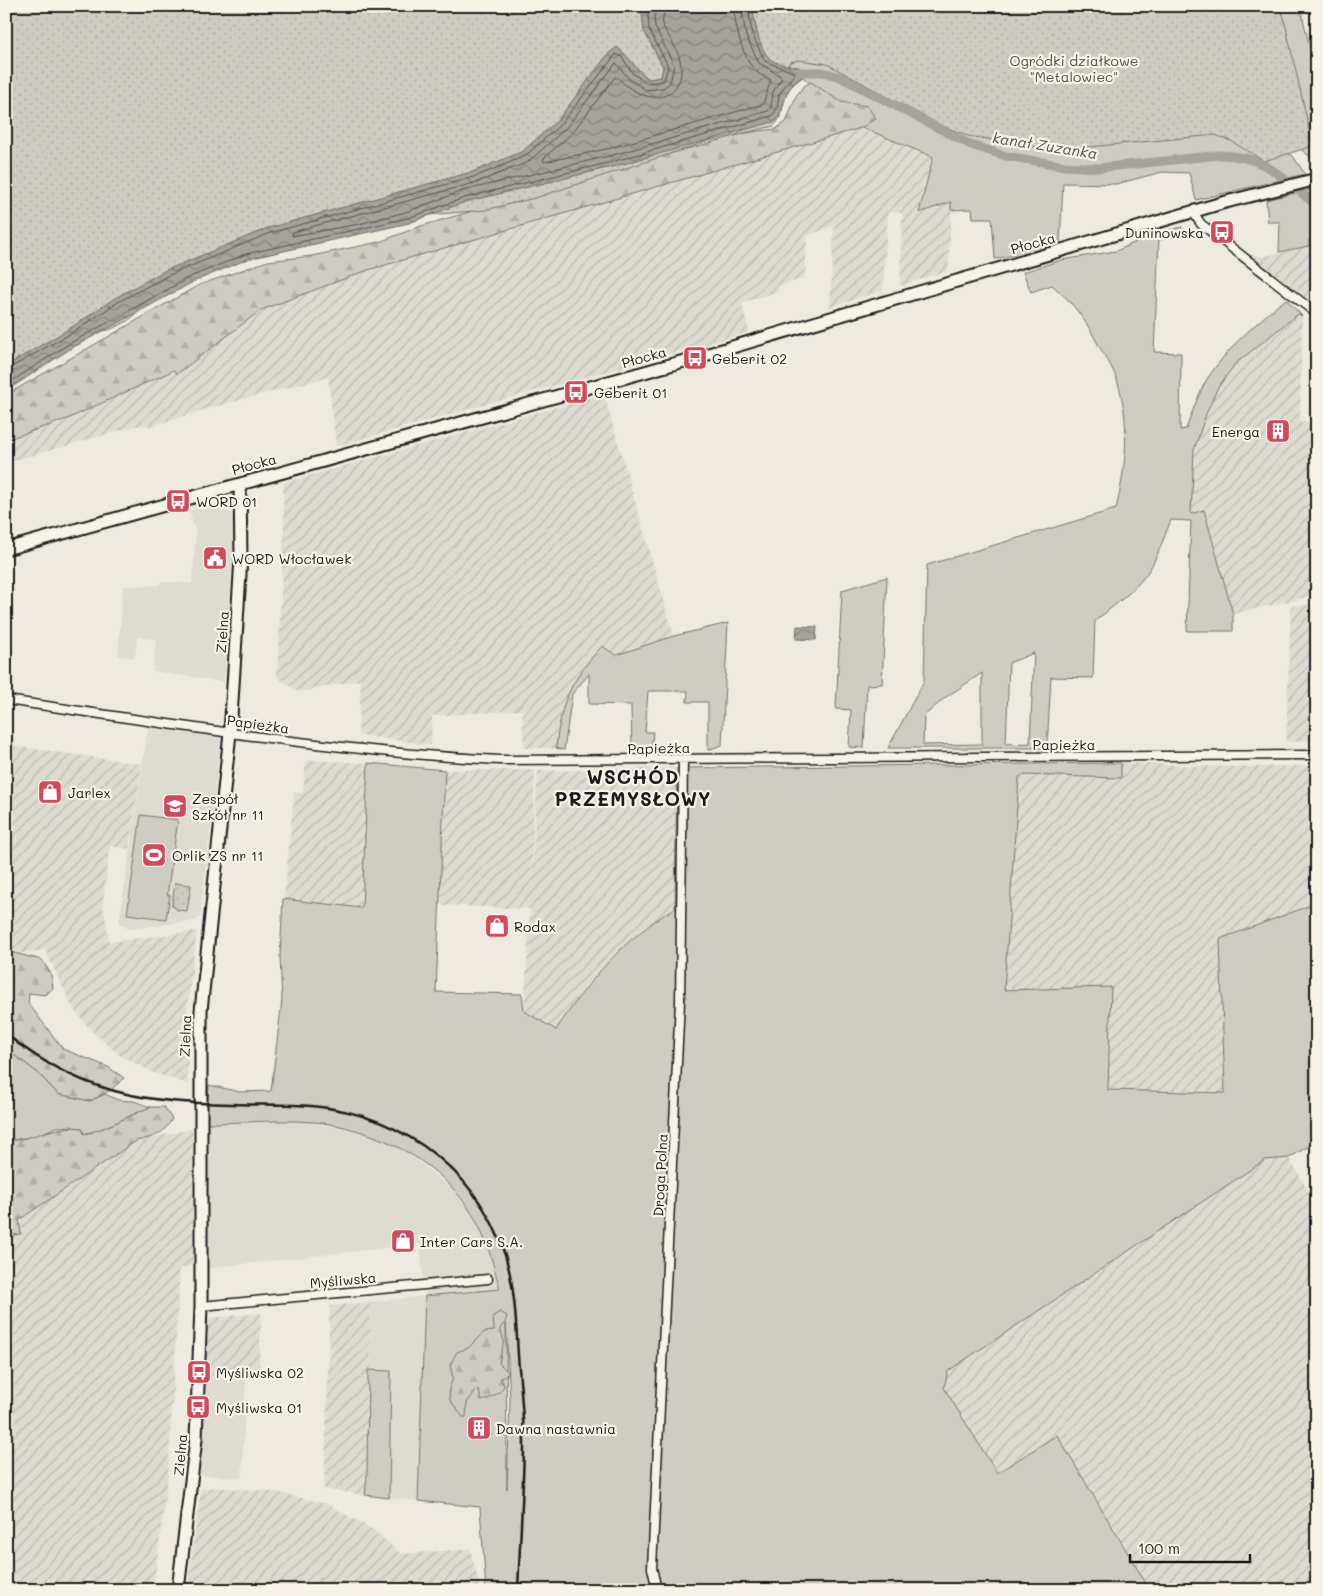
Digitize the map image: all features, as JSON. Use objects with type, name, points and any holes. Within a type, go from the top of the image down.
[{"type":"street","name":"Płocka","points":[[6,549],[695,358],[1193,212],[1277,188],[1317,179]]},
{"type":"street","points":[[1193,212],[1201,224],[1317,314]]},
{"type":"street","name":"Zielna","points":[[178,1590],[195,1454],[201,1306],[201,1011],[230,733],[241,558],[240,484]]},
{"type":"street","name":"Papieżka","points":[[6,700],[230,733],[432,757],[543,761],[1317,755]]},
{"type":"street","name":"Droga Polna","points":[[657,1590],[652,1568],[680,1012],[683,760]]},
{"type":"street","name":"Myśliwska","points":[[201,1306],[488,1279]]},
{"type":"shaded area","points":[[861,128],[934,157],[919,212],[952,202],[948,271],[900,286],[902,213],[888,212],[883,291],[830,307],[834,226],[807,236],[805,278],[779,286],[778,292],[744,302],[742,305],[749,332],[336,446],[328,377],[206,409],[152,426],[140,425],[6,463],[6,440],[67,419],[174,369],[177,374],[261,310],[368,270]]},
{"type":"shaded area","points":[[1317,239],[1317,307],[1249,254],[1260,257],[1309,246],[1309,240]]},
{"type":"shaded area","points":[[1298,314],[1302,316],[1300,421],[1310,422],[1315,349],[1317,348],[1317,595],[1233,614],[1204,510],[1191,515],[1194,450],[1217,389],[1235,364]]},
{"type":"shaded area","points":[[604,394],[674,636],[616,655],[602,646],[583,668],[559,718],[556,748],[524,748],[522,710],[432,716],[431,745],[358,735],[361,680],[298,692],[277,677],[284,530],[283,483]]},
{"type":"shaded area","points":[[225,501],[235,521],[224,682],[153,671],[156,639],[137,637],[135,658],[118,656],[123,586],[160,585],[160,582],[192,583],[196,534],[189,511]]},
{"type":"shaded area","points":[[1317,604],[1317,740],[1286,742],[1291,606]]},
{"type":"shaded area","name":"Zespół Szkół nr 11","points":[[148,727],[221,737],[200,917],[195,921],[129,929],[119,923]]},
{"type":"shaded area","points":[[6,745],[142,764],[129,849],[110,846],[103,903],[109,942],[197,931],[187,1009],[188,1084],[154,1073],[119,1055],[93,1032],[73,1009],[45,950],[6,956]]},
{"type":"shaded area","points":[[306,760],[368,763],[362,908],[284,899],[294,793],[303,793]]},
{"type":"shaded area","points":[[1121,763],[1229,767],[1317,766],[1317,903],[1220,939],[1225,1093],[1108,1090],[1004,990],[1019,777],[1023,775],[1121,778]]},
{"type":"shaded area","points":[[677,768],[675,908],[640,931],[609,959],[582,991],[556,1030],[524,1011],[530,909],[440,905],[445,770],[535,770],[531,889],[538,771]]},
{"type":"shaded area","points":[[300,1121],[365,1132],[387,1140],[408,1153],[457,1193],[471,1212],[486,1239],[500,1289],[425,1297],[418,1501],[389,1498],[391,1371],[371,1370],[370,1302],[425,1296],[420,1244],[208,1268],[206,1123]]},
{"type":"shaded area","points":[[192,1129],[193,1266],[180,1268],[168,1475],[153,1590],[6,1590],[6,1236],[21,1234],[19,1220],[136,1141]]},
{"type":"shaded area","points":[[1289,1158],[1317,1205],[1317,1590],[1150,1590],[1057,1435],[997,1474],[944,1388],[948,1371],[1265,1160]]},
{"type":"shaded area","points":[[370,1302],[371,1370],[368,1371],[367,1477],[365,1495],[324,1489],[330,1306]]},
{"type":"shaded area","points":[[261,1313],[259,1377],[205,1375],[208,1318]]},
{"type":"shaded area","points":[[205,1375],[246,1376],[242,1478],[201,1475]]},
{"type":"shaded area","points":[[211,1487],[276,1492],[327,1504],[375,1531],[401,1554],[470,1549],[481,1590],[187,1590],[201,1489]]},
{"type":"green space","name":"Ogródki działkowe \"Metalowiec\"","points":[[6,6],[1281,6],[1313,146],[1264,161],[1231,141],[1215,135],[1056,150],[968,136],[938,124],[827,64],[799,60],[790,62],[782,76],[780,118],[774,126],[709,141],[535,198],[485,210],[418,216],[275,247],[213,270],[145,307],[126,322],[109,330],[95,332],[6,387]]},
{"type":"green space","name":"Ogródki działkowe \"Metalowiec\"","points":[[752,6],[1300,6],[1317,78],[1317,157],[1312,158],[1268,124],[1217,134],[1254,137],[1293,156],[1305,174],[1196,200],[1189,173],[1162,172],[1116,184],[1063,183],[1060,242],[1031,252],[995,259],[992,218],[973,218],[972,209],[951,210],[951,202],[919,213],[933,157],[861,127],[803,77],[788,91],[782,111]]},
{"type":"green space","points":[[811,82],[841,102],[867,106],[876,118],[861,128],[368,270],[261,310],[177,374],[174,370],[67,419],[6,440],[6,395],[199,285],[268,261],[312,256],[379,242],[421,226],[676,152],[750,132],[776,129],[786,122],[796,96],[804,86]]},
{"type":"green space","points":[[1317,188],[1317,239],[1309,240],[1309,246],[1279,252],[1280,222],[1268,222],[1266,200]]},
{"type":"green space","points":[[1182,227],[1182,234],[1159,240],[1154,352],[1181,353],[1180,430],[1186,429],[1201,391],[1215,367],[1253,326],[1286,299],[1302,316],[1298,314],[1235,364],[1217,389],[1194,450],[1191,514],[1204,510],[1233,614],[1233,631],[1187,631],[1191,521],[1171,520],[1156,556],[1140,583],[1095,621],[1093,678],[1051,677],[1047,748],[888,748],[924,681],[927,565],[1116,509],[1126,444],[1124,412],[1115,376],[1090,329],[1073,305],[1052,285],[1031,292],[1023,272],[1062,260],[1116,251],[1154,234]],"holes":[[[1034,653],[1030,743],[1006,744],[1009,663]],[[982,673],[982,744],[923,745],[924,716],[946,697]]]},
{"type":"green space","points":[[887,577],[882,684],[867,685],[864,748],[849,747],[851,710],[836,709],[842,590]]},
{"type":"green space","points":[[728,623],[722,745],[708,750],[708,702],[687,702],[688,691],[648,691],[645,732],[653,732],[651,752],[632,749],[631,705],[589,704],[589,674],[572,694],[564,750],[556,748],[564,704],[569,692],[582,670],[602,646],[616,655],[674,636]]},
{"type":"green space","points":[[368,763],[445,770],[436,992],[522,994],[524,1011],[556,1030],[581,994],[608,962],[639,933],[675,908],[677,768],[1121,763],[1121,778],[1023,775],[1019,777],[1004,990],[1111,987],[1108,1090],[1225,1093],[1220,939],[1317,903],[1317,1141],[1289,1158],[1265,1160],[948,1371],[944,1388],[997,1473],[1057,1435],[1150,1590],[486,1590],[480,1507],[418,1501],[425,1296],[500,1289],[491,1257],[472,1214],[456,1192],[437,1173],[391,1143],[365,1133],[339,1126],[300,1121],[206,1123],[209,1085],[240,1092],[271,1091],[282,1000],[280,956],[283,899],[362,908]],"holes":[[[506,1323],[510,1400],[507,1489]]]},
{"type":"green space","name":"Orlik ZS nr 11","points":[[141,815],[178,820],[167,895],[170,895],[166,919],[127,914]]},
{"type":"green space","points":[[175,883],[191,885],[187,911],[177,910],[172,905]]},
{"type":"green space","points":[[6,951],[42,960],[51,974],[53,988],[46,995],[29,993],[28,1003],[63,1049],[108,1067],[124,1078],[111,1090],[90,1101],[58,1094],[37,1072],[6,1049]]},
{"type":"green space","points":[[6,1049],[37,1072],[58,1094],[90,1101],[105,1094],[118,1100],[134,1101],[150,1107],[93,1132],[84,1134],[72,1126],[56,1127],[36,1136],[6,1141]]},
{"type":"green space","points":[[150,1107],[164,1107],[172,1119],[165,1129],[153,1136],[136,1141],[19,1220],[21,1234],[6,1236],[6,1141],[72,1127],[82,1128],[84,1134],[93,1132]]},
{"type":"green space","points":[[500,1312],[507,1316],[501,1328],[504,1341],[499,1363],[509,1373],[501,1378],[504,1386],[497,1394],[481,1401],[479,1390],[476,1390],[467,1403],[466,1417],[463,1417],[450,1400],[449,1389],[453,1378],[450,1365],[457,1352],[468,1348],[484,1332],[494,1331],[493,1316]]},
{"type":"green space","points":[[368,1370],[391,1371],[389,1498],[365,1495],[367,1476]]},
{"type":"water","points":[[648,6],[752,6],[757,34],[765,53],[776,62],[799,67],[803,76],[796,81],[788,92],[776,121],[616,166],[465,202],[409,223],[248,259],[195,281],[70,349],[6,391],[6,366],[72,327],[115,298],[164,271],[268,228],[475,171],[523,151],[557,121],[608,54],[617,47],[649,79],[661,77],[663,67],[644,31],[642,13]]},
{"type":"water","points":[[797,626],[817,627],[816,640],[796,639]]},
{"type":"waterway","name":"kanał Zuzanka","points":[[801,72],[823,72],[840,77],[971,145],[1006,156],[1065,166],[1098,168],[1220,155],[1237,156],[1263,164],[1284,178],[1317,206]]},
{"type":"railway","points":[[6,1034],[40,1059],[74,1077],[108,1089],[178,1102],[294,1105],[329,1108],[363,1116],[395,1129],[424,1146],[450,1168],[473,1193],[491,1222],[505,1255],[513,1292],[524,1435],[518,1590]]},
{"type":"place","name":"Duninowska","points":[[1222,232]]},
{"type":"place","name":"Geberit 02","points":[[695,358]]},
{"type":"place","name":"Geberit 01","points":[[576,392]]},
{"type":"place","name":"Energa","points":[[1278,431]]},
{"type":"place","name":"WORD 01","points":[[178,501]]},
{"type":"place","name":"WORD Włocławek","points":[[215,558]]},
{"type":"place","name":"Jarlex","points":[[50,792]]},
{"type":"place","name":"Zespół Szkół nr 11","points":[[175,806]]},
{"type":"place","name":"Orlik ZS nr 11","points":[[154,855]]},
{"type":"place","name":"Rodax","points":[[497,926]]},
{"type":"place","name":"Inter Cars S.A.","points":[[403,1241]]},
{"type":"place","name":"Myśliwska 02","points":[[199,1372]]},
{"type":"place","name":"Myśliwska 01","points":[[198,1407]]},
{"type":"place","name":"Dawna nastawnia","points":[[479,1428]]},
{"type":"district","name":"WSCHÓD PRZEMYSŁOWY","points":[[633,787]]}]
